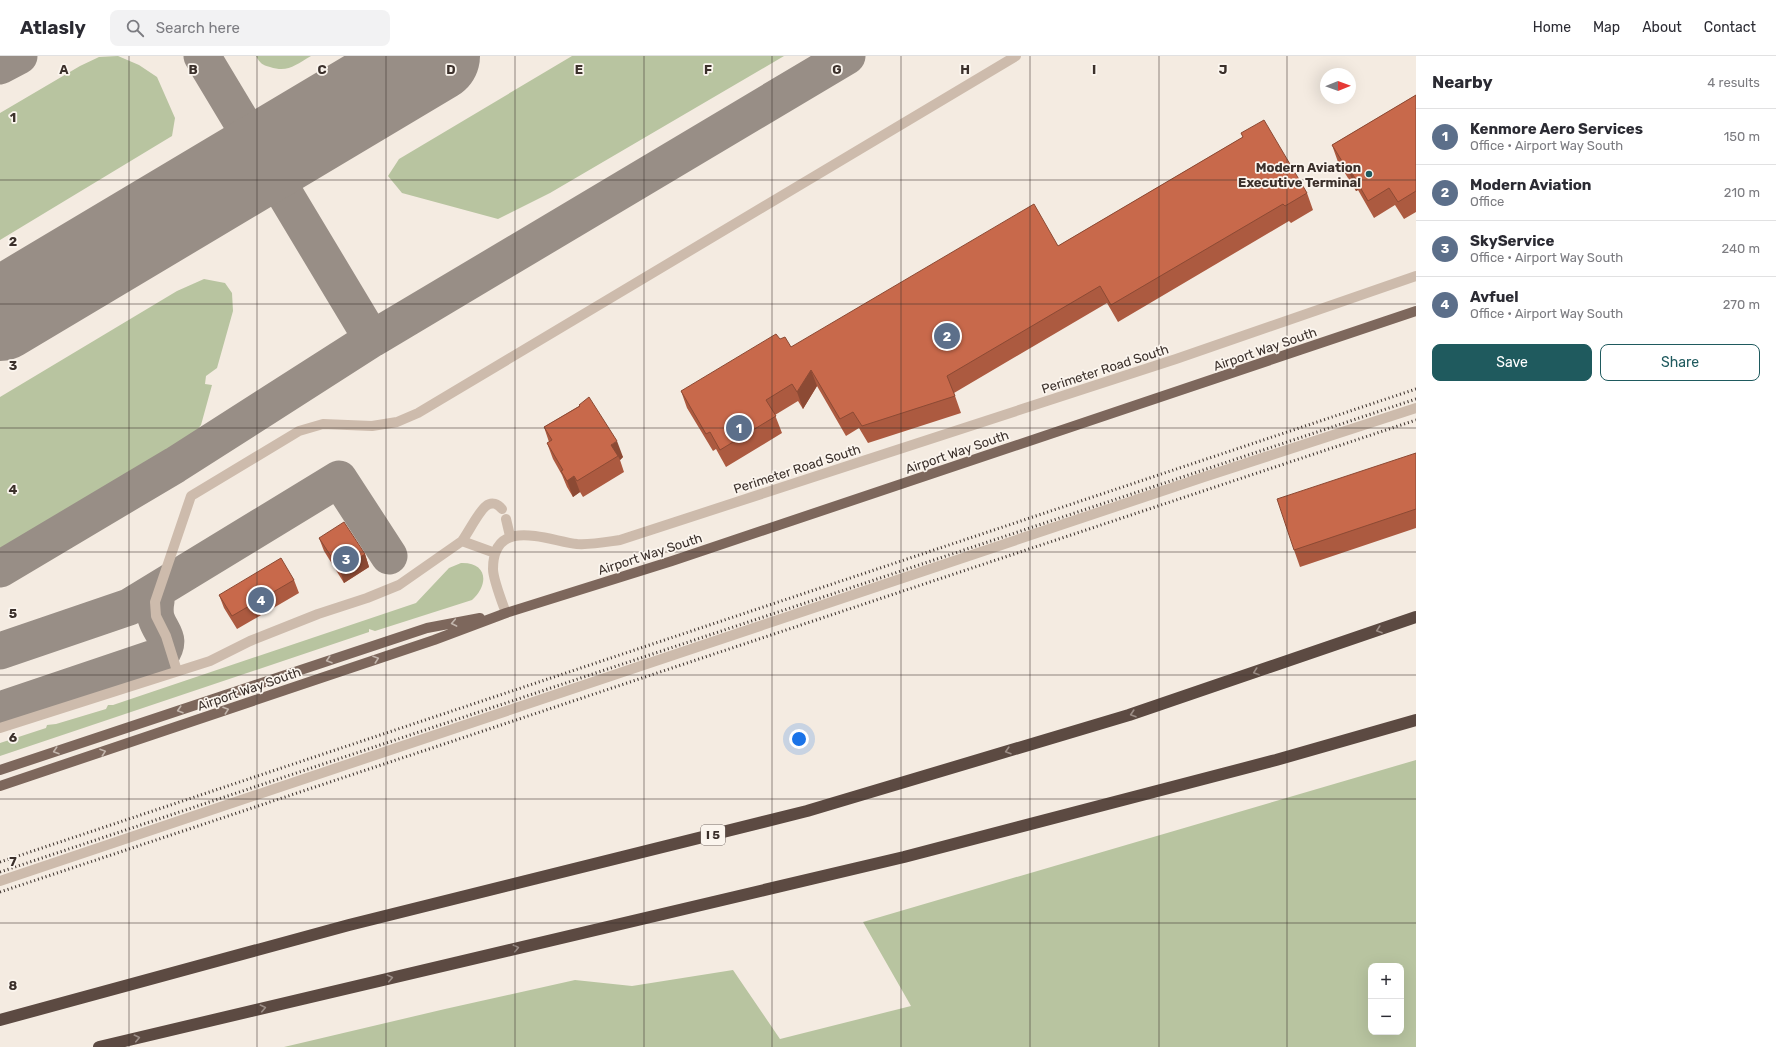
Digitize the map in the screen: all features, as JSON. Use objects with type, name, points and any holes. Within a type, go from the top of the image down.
[{"type":"highway","name":"I 5","points":[[0,1020],[357,923],[807,811],[1129,715],[1416,618]]},
{"type":"highway","points":[[99,1047],[904,858],[1276,760],[1416,720]]},
{"type":"main road","name":"Airport Way South","points":[[0,786],[434,640],[506,613],[672,562],[1416,311]]},
{"type":"main road","name":"Airport Way South","points":[[0,770],[427,628],[506,613]]},
{"type":"lane","points":[[177,671],[166,636],[156,616],[155,602],[191,496],[300,431],[323,424],[372,426],[397,422],[418,413],[1016,56]]},
{"type":"lane","name":"Perimeter Road South","points":[[510,536],[541,536],[579,544],[620,540],[1176,359],[1416,276]]},
{"type":"lane","points":[[0,881],[1196,480],[1416,408]]},
{"type":"lane","points":[[0,728],[202,663],[250,641],[318,614],[367,598],[399,585],[462,540],[486,506],[493,503],[498,504],[504,514],[510,536],[503,540],[495,553],[493,570],[506,613]]},
{"type":"lane","points":[[462,540],[495,553]]},
{"type":"green space","points":[[118,56],[139,65],[157,77],[175,118],[172,136],[0,240],[0,113],[80,66],[99,57]]},
{"type":"green space","points":[[256,56],[311,56],[287,69],[276,69],[263,64]]},
{"type":"green space","points":[[572,56],[784,56],[550,193],[498,219],[402,193],[388,176],[399,159]]},
{"type":"green space","points":[[204,279],[225,283],[232,293],[233,311],[217,368],[206,376],[205,384],[212,385],[201,425],[184,446],[0,557],[0,397],[177,291]]},
{"type":"green space","points":[[461,563],[476,566],[481,570],[483,576],[481,588],[472,600],[375,631],[369,629],[369,632],[0,756],[0,743],[46,728],[47,725],[56,724],[106,709],[108,705],[113,705],[416,603],[449,568]]},
{"type":"green space","points":[[1416,760],[1416,1047],[284,1047],[575,980],[632,986],[733,970],[780,1039],[911,1006],[863,922]]},
{"type":"building","points":[[1416,95],[1416,191],[1398,202],[1389,188],[1368,201],[1352,173],[1350,174],[1332,145]]},
{"type":"building","points":[[1264,120],[1307,193],[1285,206],[1283,204],[1111,305],[1100,286],[947,376],[955,396],[862,426],[853,412],[840,419],[811,370],[797,392],[792,384],[766,400],[776,416],[720,450],[710,432],[706,434],[681,391],[776,334],[780,339],[785,337],[791,347],[1034,204],[1058,246],[1243,137],[1241,133]]},
{"type":"building","points":[[589,397],[617,441],[611,445],[618,456],[577,481],[574,476],[567,481],[561,471],[563,470],[547,443],[552,440],[544,427],[580,406],[579,405]]},
{"type":"building","points":[[1416,453],[1416,509],[1294,550],[1277,499]]},
{"type":"building","points":[[344,522],[365,554],[340,570],[319,538]]},
{"type":"building","points":[[281,558],[294,580],[232,616],[219,595]]},
{"type":"taxiway","points":[[0,66],[19,56]]},
{"type":"taxiway","points":[[202,56],[372,339]]},
{"type":"taxiway","points":[[0,569],[175,465],[372,339],[847,56]]},
{"type":"taxiway","points":[[0,651],[129,607],[339,479],[389,556]]},
{"type":"taxiway","points":[[0,710],[160,656],[166,645],[166,640],[156,618],[156,601]]},
{"type":"runway","points":[[0,315],[434,56]]},
{"type":"railway","points":[[0,862],[1416,389]]},
{"type":"railway","points":[[0,872],[1416,399]]},
{"type":"railway","points":[[0,892],[1416,420]]},
{"type":"place","name":"Modern Aviation Executive Terminal","points":[[1369,174]]},
{"type":"place","name":"Modern Aviation","points":[[947,336]]},
{"type":"place","name":"Kenmore Aero Services","points":[[739,428]]},
{"type":"place","name":"SkyService","points":[[346,559]]},
{"type":"place","name":"Avfuel","points":[[261,600]]}]
